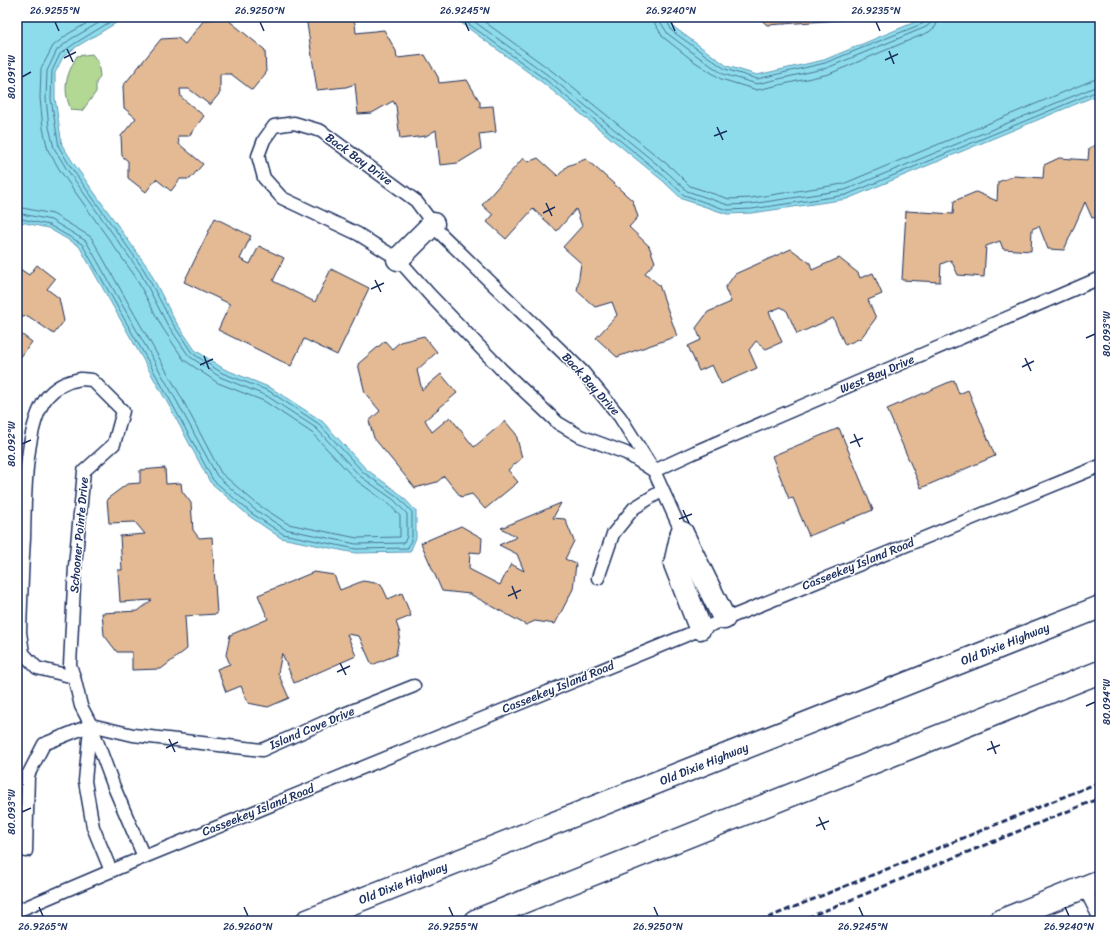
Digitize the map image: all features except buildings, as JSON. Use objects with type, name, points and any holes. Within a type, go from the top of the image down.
[{"type":"main road","points":[[398,259],[433,224]]},
{"type":"main road","points":[[682,534],[676,564],[700,628]]},
{"type":"main road","name":"Back Bay Drive","points":[[682,534],[724,618]]},
{"type":"main road","name":"Old Dixie Highway","points":[[308,921],[1100,607]]},
{"type":"main road","points":[[475,921],[1100,672]]},
{"type":"main road","points":[[1000,921],[1092,884]]},
{"type":"lane","name":"Back Bay Drive","points":[[654,471],[626,453],[580,436],[558,423],[501,369],[430,295],[398,259],[358,234],[282,198],[264,178],[258,156],[264,140],[274,126],[294,123],[321,131],[416,201],[439,232],[583,372],[620,417],[654,471],[682,534]]},
{"type":"lane","name":"West Bay Drive","points":[[654,471],[1100,278]]},
{"type":"lane","name":"Schooner Pointe Drive","points":[[74,677],[37,668],[23,653],[20,632],[26,498],[31,443],[38,414],[47,397],[66,382],[81,379],[92,380],[123,410],[114,444],[84,471],[75,566],[70,665],[74,677],[81,706],[91,725],[114,788],[144,857]]},
{"type":"lane","name":"Casseekey Island Road","points":[[17,911],[144,857],[724,618],[1100,466]]},
{"type":"lane","points":[[598,578],[613,534],[634,508],[663,490]]},
{"type":"lane","name":"Island Cove Drive","points":[[91,725],[133,735],[262,750],[334,718],[414,686]]},
{"type":"lane","points":[[26,851],[28,775],[44,744],[91,725],[85,780],[93,827],[111,871]]},
{"type":"lane","points":[[1092,884],[1100,919]]},
{"type":"green space","points":[[92,54],[98,62],[100,76],[96,83],[96,92],[82,111],[71,110],[66,89],[66,82],[70,70],[77,56]]},
{"type":"water","points":[[17,17],[126,17],[76,47],[63,57],[55,73],[55,98],[62,145],[148,268],[174,319],[195,350],[224,369],[271,388],[322,421],[366,469],[400,494],[416,511],[416,538],[410,552],[355,553],[281,538],[249,516],[210,482],[167,402],[79,246],[48,228],[17,221]]},
{"type":"water","points":[[453,17],[668,17],[675,28],[727,66],[757,75],[824,60],[927,17],[1100,17],[1100,94],[847,199],[752,213],[727,214],[682,199],[663,181],[543,83]]},
{"type":"railway","points":[[760,921],[1100,782]]},
{"type":"railway","points":[[799,921],[1100,798]]}]
